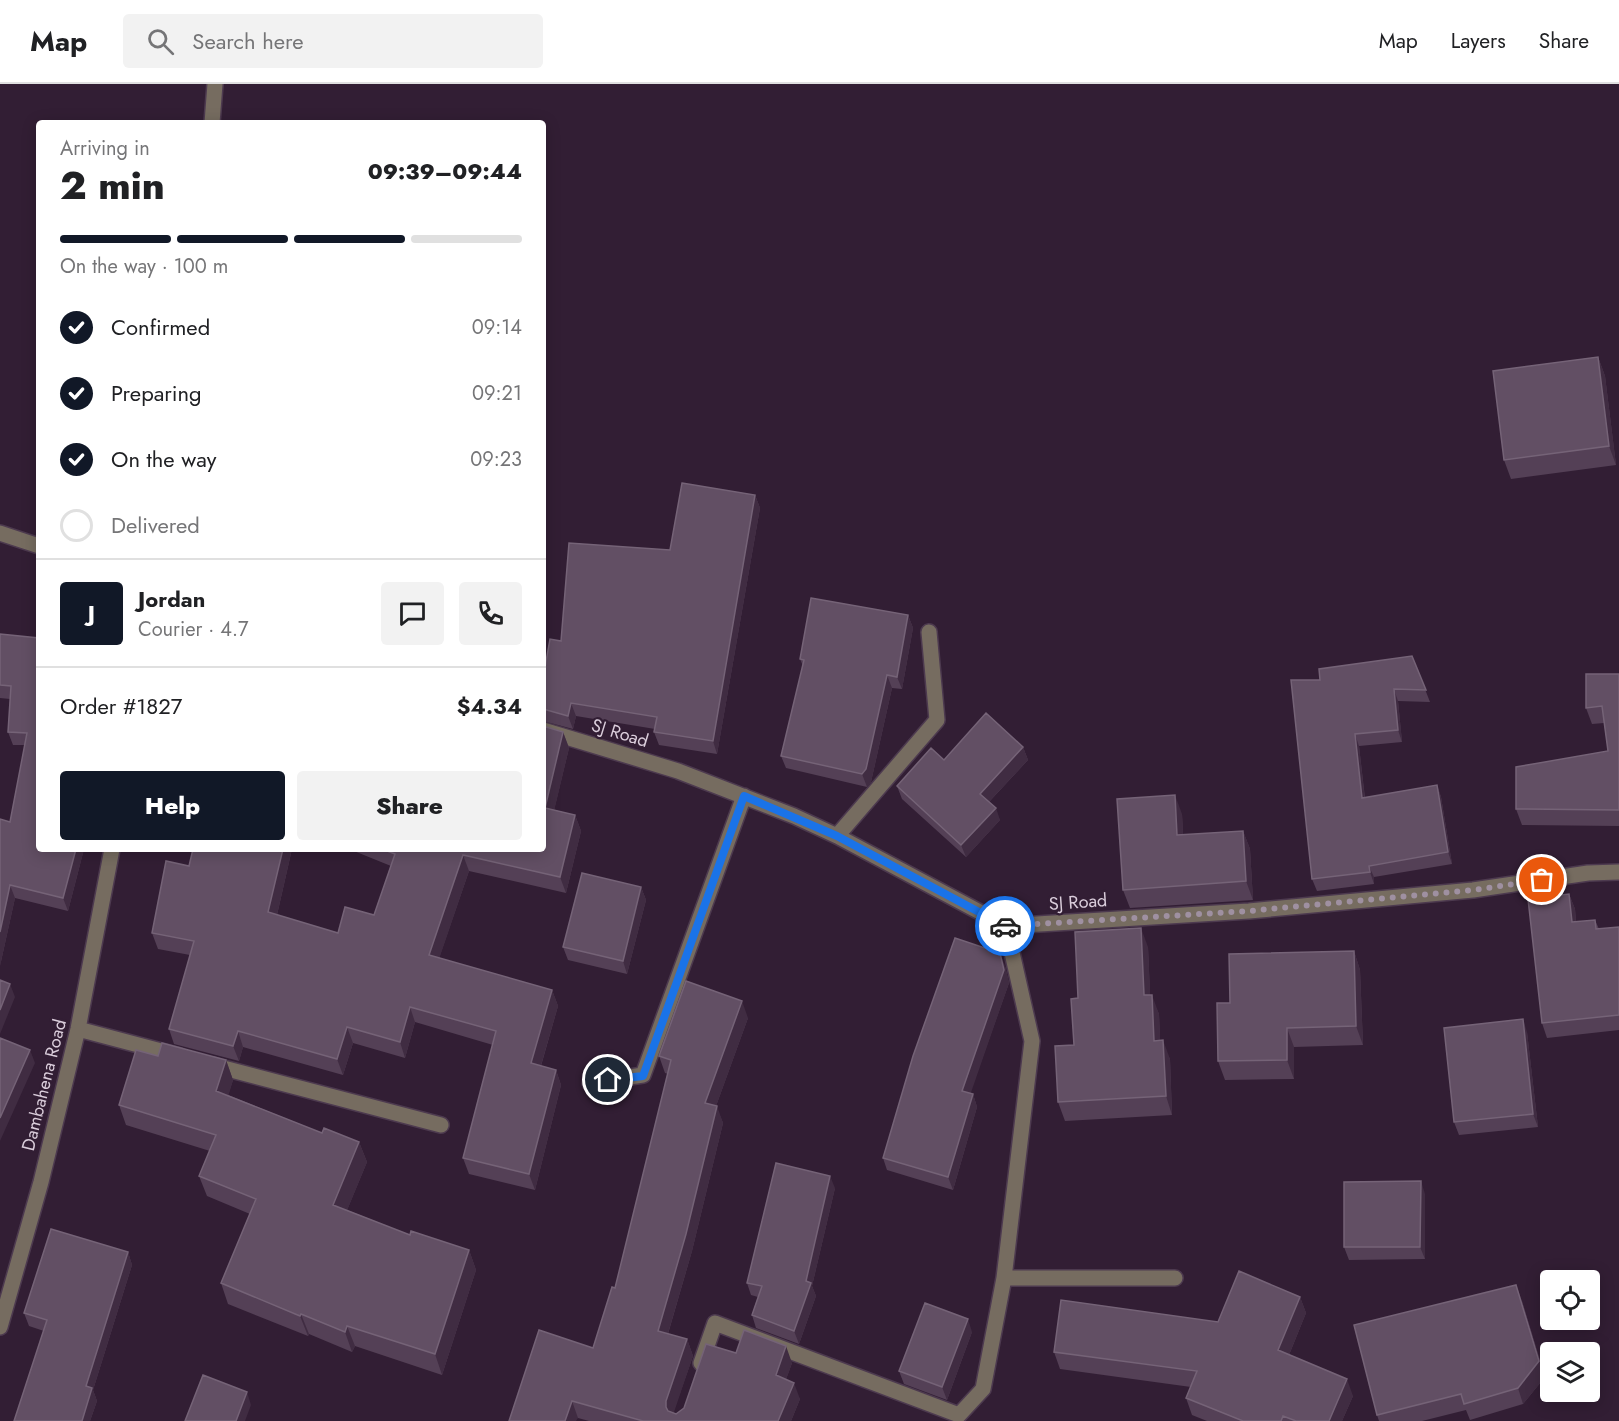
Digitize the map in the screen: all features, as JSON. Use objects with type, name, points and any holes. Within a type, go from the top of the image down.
[{"type":"street","points":[[212,120],[215,84]]},
{"type":"street","points":[[0,533],[36,545]]},
{"type":"street","points":[[837,836],[937,720],[929,632]]},
{"type":"street","name":"SJ Road","points":[[546,731],[678,771],[744,796],[837,836],[1006,926],[1272,909],[1473,890],[1588,873],[1619,872]]},
{"type":"street","points":[[590,1083],[643,1076],[744,796]]},
{"type":"street","name":"Dambahena Road","points":[[0,1328],[3,1300],[41,1182],[78,1029],[111,852]]},
{"type":"street","points":[[696,1377],[715,1323],[959,1415],[983,1389],[1004,1278],[1032,1041],[1006,926]]},
{"type":"street","points":[[78,1029],[441,1125]]},
{"type":"street","points":[[1004,1278],[1175,1278]]},
{"type":"building","points":[[1598,357],[1609,446],[1504,460],[1493,371]]},
{"type":"building","points":[[682,483],[755,495],[713,741],[654,732],[657,717],[571,703],[568,716],[546,710],[546,661],[550,639],[561,641],[569,543],[670,550]]},
{"type":"building","points":[[811,598],[908,615],[897,677],[887,675],[866,769],[862,774],[781,756],[804,660],[800,659]]},
{"type":"building","points":[[0,634],[36,638],[36,852],[75,852],[63,898],[10,885],[0,932],[0,819],[10,822],[27,733],[8,732],[11,686],[0,685]]},
{"type":"building","points":[[1412,656],[1426,690],[1394,689],[1398,730],[1355,734],[1362,798],[1437,785],[1448,852],[1369,866],[1370,872],[1312,879],[1291,680],[1320,680],[1319,669]]},
{"type":"building","points":[[1586,674],[1619,674],[1619,810],[1516,809],[1516,767],[1608,751],[1602,706],[1586,708]]},
{"type":"building","points":[[986,713],[1023,747],[980,794],[996,808],[961,845],[897,786],[931,748],[944,760]]},
{"type":"building","points":[[546,727],[563,732],[546,804]]},
{"type":"building","points":[[1175,795],[1177,835],[1243,831],[1246,881],[1123,890],[1117,799]]},
{"type":"building","points":[[546,808],[575,815],[560,877],[463,855],[429,955],[552,990],[531,1063],[556,1070],[529,1174],[463,1158],[496,1031],[410,1007],[400,1042],[347,1027],[337,1059],[238,1031],[233,1046],[169,1029],[194,941],[152,933],[166,861],[189,866],[192,852],[282,852],[268,912],[338,933],[345,907],[374,915],[395,854],[390,852],[546,852]]},
{"type":"building","points":[[582,873],[641,887],[623,961],[563,947]]},
{"type":"building","points":[[1569,894],[1572,922],[1595,920],[1596,929],[1619,927],[1619,1015],[1542,1023],[1528,899]]},
{"type":"building","points":[[1141,928],[1144,995],[1152,995],[1154,1041],[1163,1040],[1166,1096],[1058,1102],[1055,1046],[1074,1045],[1071,999],[1078,998],[1075,932]]},
{"type":"building","points":[[955,938],[1000,953],[1004,970],[962,1091],[973,1094],[948,1177],[883,1158],[913,1056]]},
{"type":"building","points":[[1354,951],[1356,1026],[1287,1028],[1287,1060],[1218,1061],[1217,1003],[1230,1003],[1229,954]]},
{"type":"building","points":[[0,980],[10,984],[0,1010]]},
{"type":"building","points":[[686,981],[742,1001],[705,1103],[717,1106],[686,1234],[658,1331],[687,1339],[666,1407],[668,1411],[676,1414],[684,1408],[706,1344],[736,1353],[744,1330],[786,1346],[776,1375],[794,1383],[778,1421],[643,1421],[572,1401],[565,1421],[509,1421],[539,1330],[593,1348],[612,1287],[615,1288],[671,1060],[659,1056]]},
{"type":"building","points":[[1523,1019],[1533,1114],[1454,1122],[1444,1028]]},
{"type":"building","points":[[0,1038],[30,1050],[0,1118]]},
{"type":"building","points":[[162,1043],[226,1060],[216,1091],[322,1133],[324,1128],[359,1142],[333,1205],[410,1235],[411,1231],[469,1250],[435,1354],[347,1326],[345,1332],[221,1283],[256,1199],[199,1176],[216,1135],[119,1105],[136,1050],[158,1056]]},
{"type":"building","points":[[776,1163],[830,1176],[806,1281],[811,1283],[794,1331],[752,1315],[762,1286],[747,1283]]},
{"type":"building","points":[[1421,1181],[1420,1247],[1344,1247],[1344,1182]]},
{"type":"building","points":[[51,1229],[128,1252],[86,1386],[92,1388],[82,1421],[14,1421],[47,1320],[24,1313]]},
{"type":"building","points":[[1239,1271],[1300,1297],[1278,1350],[1347,1379],[1329,1421],[1296,1421],[1283,1416],[1281,1421],[1243,1421],[1186,1398],[1197,1371],[1054,1352],[1061,1300],[1218,1322]]},
{"type":"building","points":[[1516,1285],[1539,1361],[1518,1388],[1464,1404],[1461,1394],[1377,1415],[1354,1325]]},
{"type":"building","points":[[925,1303],[968,1319],[942,1387],[899,1371]]},
{"type":"building","points":[[203,1375],[247,1392],[236,1421],[185,1421]]},
{"type":"way so far","points":[[1005,926],[1249,911],[1473,890],[1542,880]]},
{"type":"route","points":[[608,1080],[643,1076],[744,796],[837,836],[1005,926]]}]
